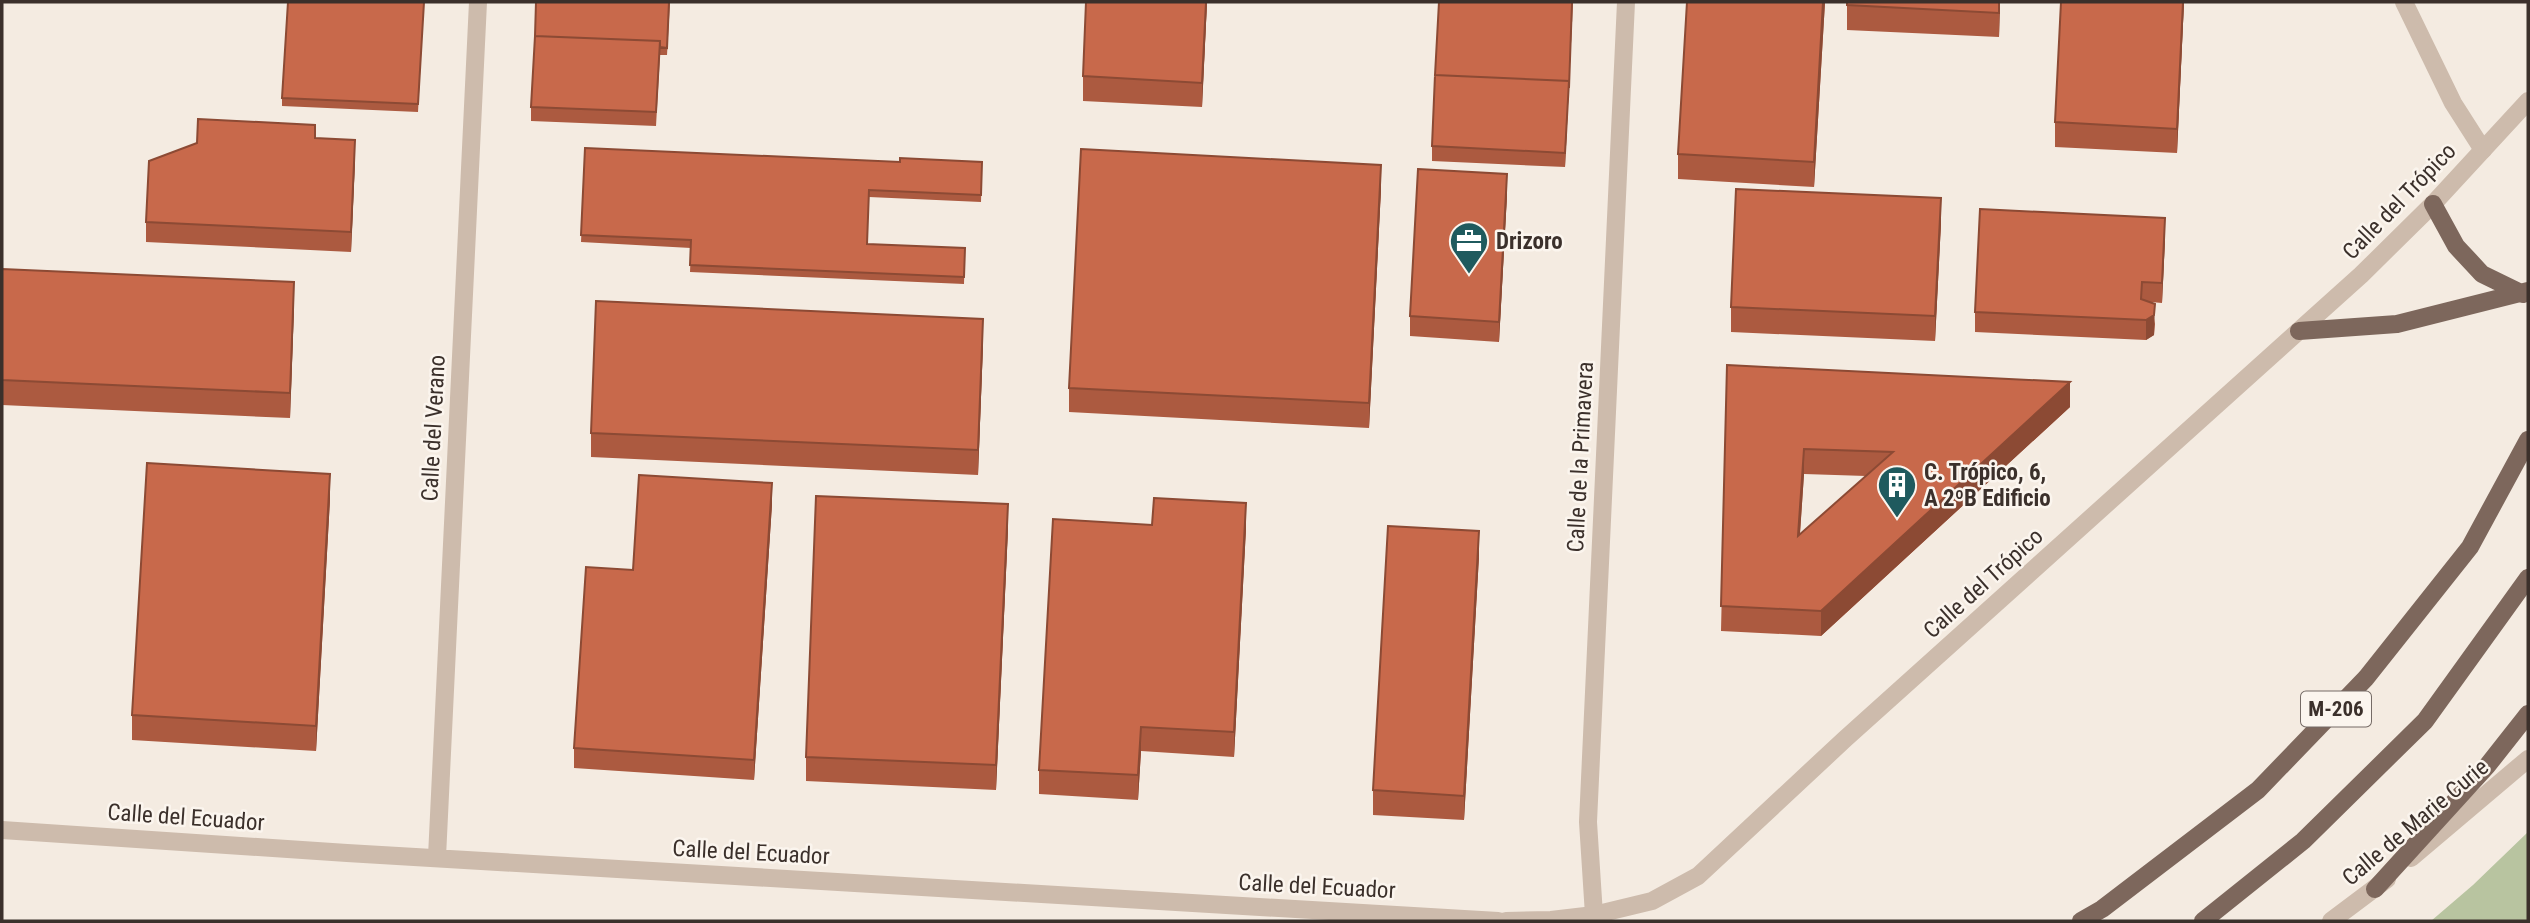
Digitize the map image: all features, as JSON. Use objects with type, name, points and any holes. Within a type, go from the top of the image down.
[{"type":"main road","points":[[2433,204],[2456,246],[2482,274],[2526,293]]},
{"type":"main road","points":[[2299,331],[2397,324],[2526,293]]},
{"type":"main road","name":"M-206","points":[[2081,921],[2102,909],[2258,790],[2366,678],[2470,547],[2528,440]]},
{"type":"main road","name":"M-206","points":[[2203,921],[2303,841],[2425,721],[2528,578]]},
{"type":"main road","points":[[2375,889],[2487,766],[2528,714]]},
{"type":"street","name":"Calle del Verano","points":[[436,857],[478,2]]},
{"type":"street","name":"Calle de la Primavera","points":[[1594,915],[1588,822],[1626,2]]},
{"type":"street","points":[[2404,2],[2453,103],[2483,150]]},
{"type":"street","name":"Calle del Trópico","points":[[1594,915],[1652,901],[1698,876],[1844,739],[2361,275],[2433,204],[2528,101]]},
{"type":"street","name":"Calle de Marie Curie","points":[[2331,921],[2375,889],[2528,759]]},
{"type":"street","name":"Calle del Ecuador","points":[[2,830],[1498,921]]},
{"type":"street","points":[[1506,921],[1594,915]]},
{"type":"green space","points":[[2528,832],[2528,921],[2431,921],[2473,885]]},
{"type":"building","points":[[288,2],[424,2],[418,104],[282,98]]},
{"type":"building","points":[[536,2],[669,2],[667,48],[660,47],[660,41],[535,36]]},
{"type":"building","points":[[1086,2],[1206,2],[1202,83],[1083,76]]},
{"type":"building","points":[[1439,2],[1572,2],[1569,88],[1569,81],[1435,75]]},
{"type":"building","points":[[1687,2],[1823,2],[1814,162],[1678,154]]},
{"type":"building","points":[[1847,2],[1999,2],[1999,13],[1847,5]]},
{"type":"building","points":[[2061,2],[2183,2],[2177,129],[2055,122]]},
{"type":"building","points":[[535,36],[660,41],[656,112],[531,107]]},
{"type":"building","points":[[1435,75],[1569,81],[1565,153],[1432,146]]},
{"type":"building","points":[[198,119],[315,125],[315,138],[355,140],[351,232],[146,222],[149,161],[197,143]]},
{"type":"building","points":[[585,148],[900,162],[900,158],[982,162],[981,195],[869,190],[867,244],[965,248],[964,277],[690,265],[691,240],[581,235]]},
{"type":"building","points":[[1081,149],[1381,165],[1369,403],[1069,388]]},
{"type":"building","points":[[1418,169],[1507,174],[1499,322],[1410,316]]},
{"type":"building","points":[[1736,189],[1941,198],[1935,316],[1731,307]]},
{"type":"building","points":[[1980,209],[2165,218],[2162,283],[2142,282],[2141,299],[2155,304],[2154,315],[2146,320],[1975,312]]},
{"type":"building","points":[[2,269],[294,282],[290,393],[2,380]]},
{"type":"building","points":[[596,301],[983,319],[978,450],[591,433]]},
{"type":"building","name":"C. Trópico, 6, A 2ºB Edificio","points":[[1727,365],[2070,382],[1821,611],[1721,606]],"holes":[[[1804,449],[1893,452],[1798,536]]]},
{"type":"building","points":[[147,463],[330,474],[316,726],[132,715]]},
{"type":"building","points":[[639,475],[772,483],[754,760],[574,748],[586,567],[633,570]]},
{"type":"building","points":[[816,496],[1008,504],[996,765],[806,757]]},
{"type":"building","points":[[1154,498],[1246,503],[1234,732],[1141,727],[1138,775],[1039,770],[1053,519],[1152,525]]},
{"type":"building","points":[[1388,526],[1479,531],[1464,796],[1373,790]]},
{"type":"place","name":"Drizoro","points":[[1469,275]]},
{"type":"place","name":"C. Trópico, 6, A 2ºB Edificio","points":[[1897,519]]}]
